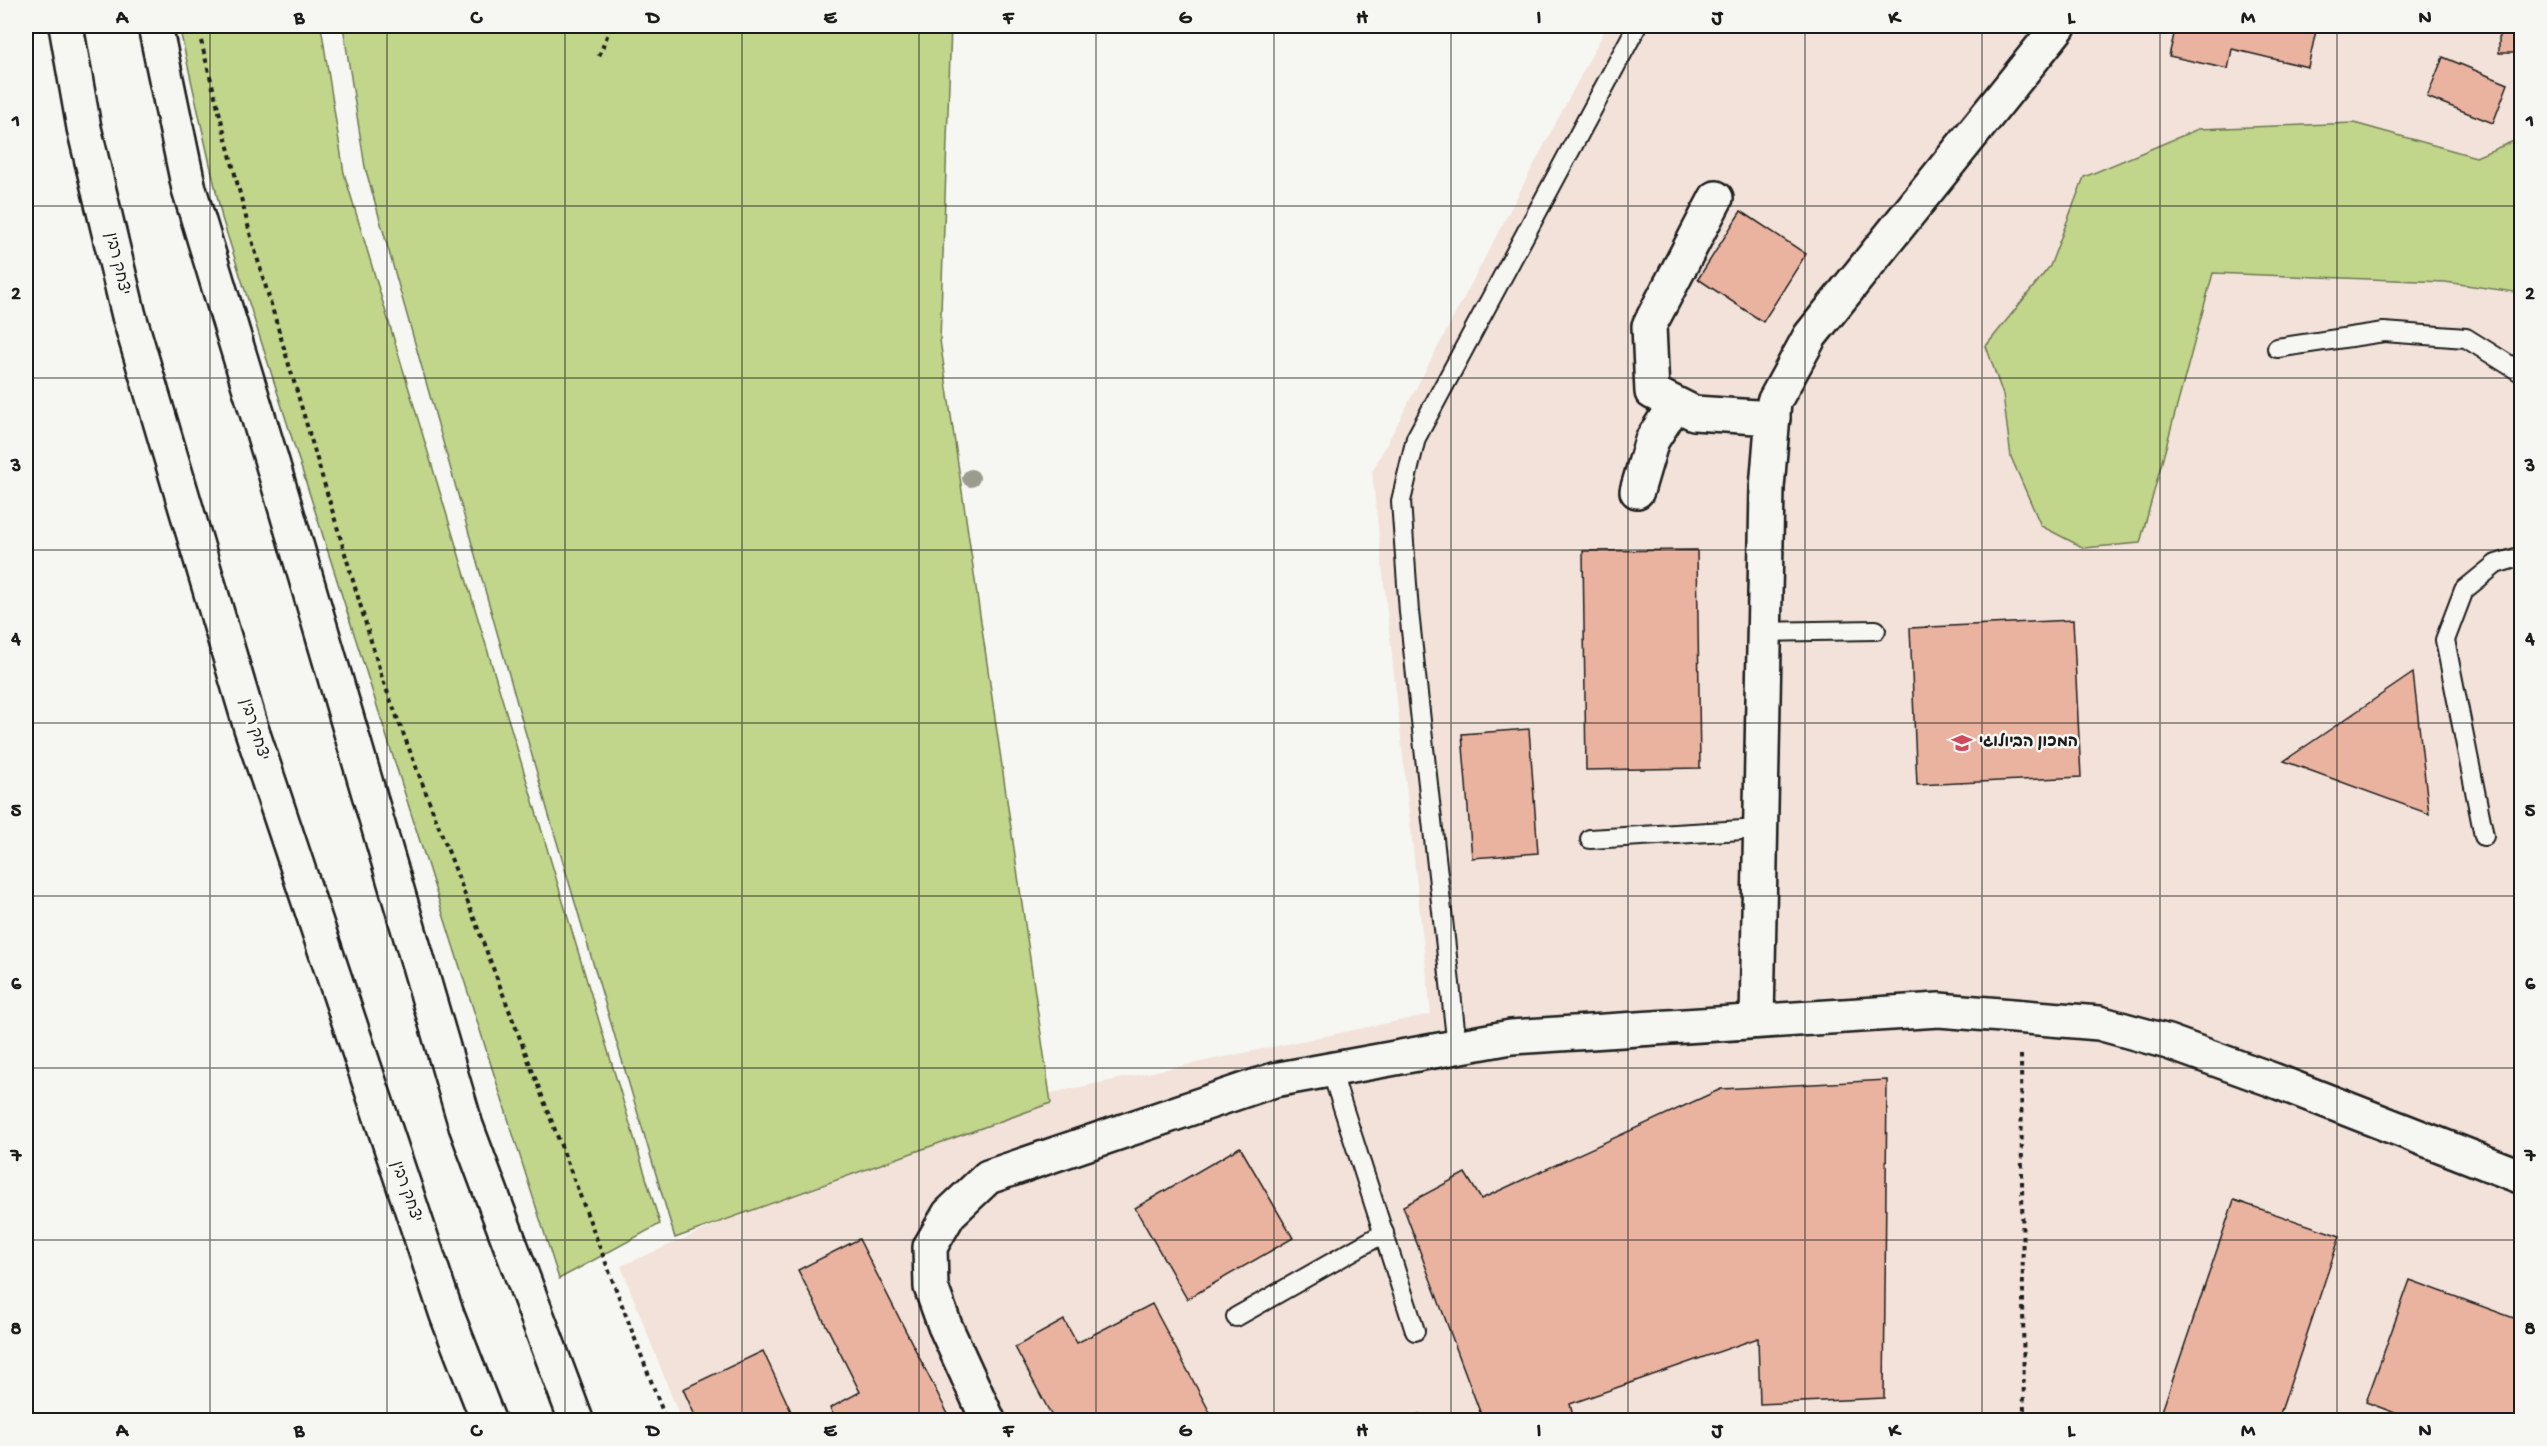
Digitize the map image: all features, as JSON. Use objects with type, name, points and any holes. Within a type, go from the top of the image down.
[{"type":"street","name":"יצחק רבין","points":[[66,26],[84,128],[129,316],[251,728],[443,1304],[488,1420]]},
{"type":"street","points":[[155,26],[189,189],[272,462],[462,1114],[534,1315],[576,1420]]},
{"type":"street","points":[[1756,1021],[1767,488],[1774,402],[1810,336],[2059,26]]},
{"type":"street","points":[[1716,198],[1649,326],[1652,392],[1694,413],[1773,418]]},
{"type":"street","points":[[1638,491],[1652,440],[1676,404]]},
{"type":"street","points":[[988,1420],[945,1326],[931,1287],[930,1247],[949,1214],[988,1177],[1274,1080],[1511,1037],[1939,1010],[2099,1023],[2168,1042],[2398,1127],[2522,1177]]},
{"type":"lane","points":[[1457,1047],[1409,612],[1401,501],[1416,438],[1637,26]]},
{"type":"lane","points":[[2277,348],[2384,332],[2466,338],[2522,373]]},
{"type":"lane","points":[[2484,836],[2445,640],[2464,590],[2496,564],[2522,556]]},
{"type":"lane","points":[[1763,632],[1876,630]]},
{"type":"lane","points":[[1590,839],[1760,829]]},
{"type":"lane","points":[[1330,1070],[1415,1331]]},
{"type":"lane","points":[[1236,1317],[1384,1233]]},
{"type":"path","points":[[599,56],[611,26]]},
{"type":"path","points":[[200,37],[251,237],[382,678],[666,1420]]},
{"type":"path","points":[[2020,1015],[2024,1420]]},
{"type":"shaded area","name":"המכון הביולוגי","points":[[1607,26],[2521,26],[2521,1420],[681,1420],[621,1266],[989,1106],[1431,1014],[1372,472]]},
{"type":"green space","points":[[179,26],[321,26],[344,173],[660,1224],[559,1279],[222,218]]},
{"type":"green space","points":[[343,26],[951,26],[940,340],[1051,1103],[675,1238],[548,812],[365,167]]},
{"type":"green space","points":[[2354,123],[2476,157],[2521,138],[2521,293],[2445,282],[2213,273],[2140,543],[2084,548],[2041,526],[2011,457],[2003,395],[1986,346],[2050,266],[2084,177],[2198,129]]},
{"type":"building","points":[[2176,26],[2317,26],[2308,67],[2232,49],[2228,69],[2169,56]]},
{"type":"building","points":[[2499,26],[2522,26],[2522,53],[2499,53]]},
{"type":"building","points":[[2443,57],[2508,84],[2493,123],[2427,97]]},
{"type":"building","points":[[1741,211],[1806,254],[1763,322],[1698,279]]},
{"type":"building","points":[[1697,550],[1700,768],[1586,770],[1583,551]]},
{"type":"building","points":[[2073,620],[2081,777],[1917,785],[1910,628]]},
{"type":"building","points":[[2413,673],[2429,814],[2284,761]]},
{"type":"building","points":[[1529,729],[1538,853],[1472,858],[1462,734]]},
{"type":"building","points":[[1887,1080],[1884,1398],[1760,1404],[1758,1338],[1570,1404],[1574,1420],[1483,1420],[1403,1206],[1465,1173],[1481,1199],[1721,1089]]},
{"type":"building","points":[[1240,1147],[1293,1238],[1187,1299],[1135,1208]]},
{"type":"building","points":[[2234,1200],[2340,1236],[2278,1420],[2159,1420]]},
{"type":"building","points":[[859,1239],[951,1420],[836,1420],[830,1408],[860,1392],[798,1270]]},
{"type":"building","points":[[2410,1280],[2522,1321],[2522,1420],[2402,1420],[2403,1416],[2366,1402]]},
{"type":"building","points":[[1152,1304],[1214,1420],[1054,1420],[1015,1347],[1064,1320],[1077,1343]]},
{"type":"building","points":[[763,1351],[795,1420],[697,1420],[683,1389]]},
{"type":"building","points":[[1419,1414],[1422,1420],[1405,1420]]},
{"type":"place","name":"המכון הביולוגי","points":[[1962,743]]}]
